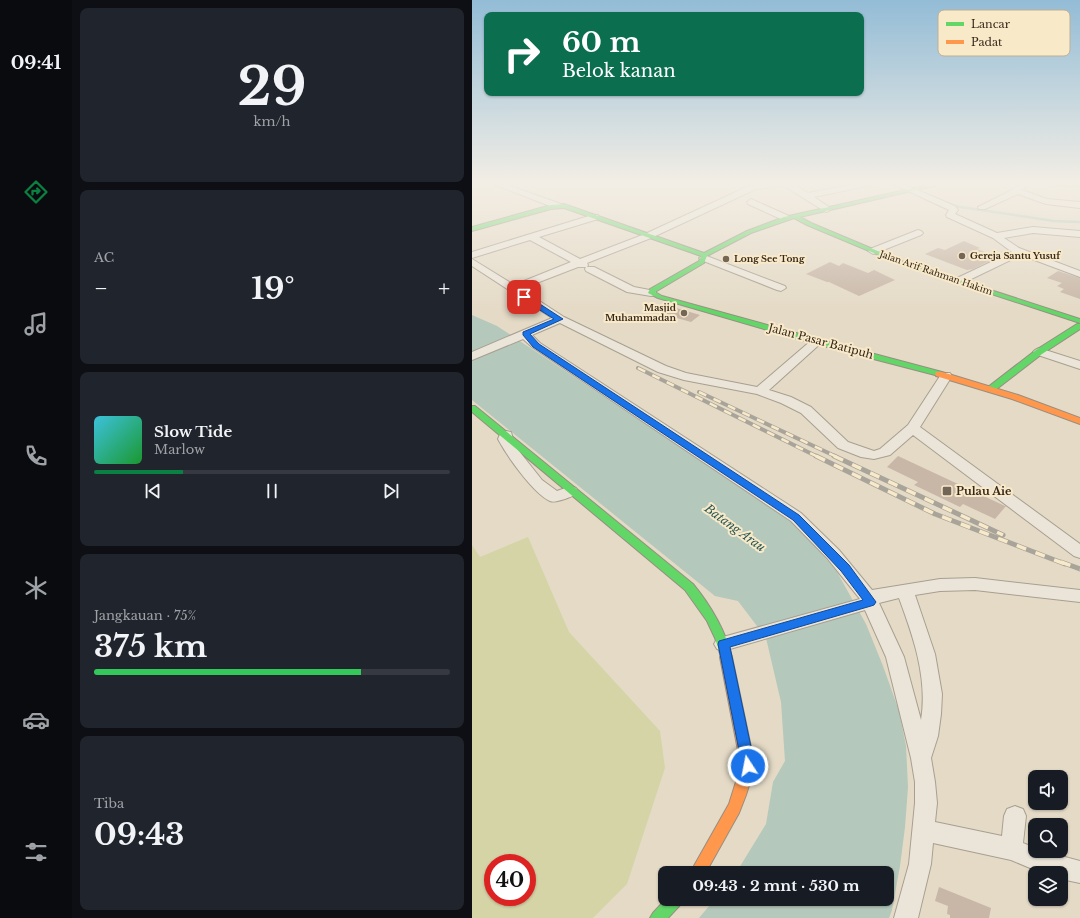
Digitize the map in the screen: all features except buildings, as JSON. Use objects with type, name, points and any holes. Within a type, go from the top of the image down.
[{"type":"main road","points":[[472,229],[484,226]]},
{"type":"main road","points":[[620,226],[704,257]]},
{"type":"main road","points":[[652,293],[652,290],[702,262],[704,257],[742,235],[767,226]]},
{"type":"main road","name":"Jalan Arif Rahman Hakim","points":[[813,226],[873,251],[959,282],[1080,321]]},
{"type":"main road","name":"Jalan Pasar Batipuh","points":[[652,293],[660,297],[991,389],[1080,421]]},
{"type":"main road","points":[[991,389],[1038,352],[1080,326]]},
{"type":"main road","points":[[472,408],[506,436]]},
{"type":"main road","points":[[571,491],[689,587],[701,600],[727,643],[748,766],[746,781],[731,818],[701,866]]},
{"type":"main road","points":[[658,918],[669,906]]},
{"type":"street","points":[[472,255],[567,226]]},
{"type":"street","points":[[512,289],[584,266],[670,226]]},
{"type":"street","points":[[974,226],[996,236],[1020,252],[1080,274]]},
{"type":"street","points":[[996,236],[1033,230],[1080,234]]},
{"type":"street","points":[[873,251],[918,233]]},
{"type":"street","points":[[532,237],[631,290],[652,293]]},
{"type":"street","points":[[959,282],[1020,252]]},
{"type":"street","points":[[704,257],[781,288]]},
{"type":"street","points":[[472,262],[560,319],[667,371],[684,376],[771,394],[806,410],[816,418],[834,438],[844,445],[866,454],[874,455],[885,452],[913,428],[946,376]]},
{"type":"street","points":[[472,356],[560,319]]},
{"type":"street","points":[[523,335],[796,518],[833,554],[866,601],[895,657],[921,758],[925,782],[924,830],[920,864],[906,918]]},
{"type":"street","points":[[760,391],[817,341]]},
{"type":"street","points":[[1038,352],[1080,365]]},
{"type":"street","points":[[913,428],[1080,552]]},
{"type":"street","points":[[506,436],[505,439],[509,447],[542,489],[555,497],[571,491]]},
{"type":"street","points":[[727,643],[866,601],[940,585],[975,584],[1080,596]]},
{"type":"street","points":[[905,592],[923,641],[931,678],[933,700],[929,738],[921,758]]},
{"type":"street","points":[[1011,849],[1014,816]]},
{"type":"street","points":[[924,830],[1011,849],[1048,864],[1080,872]]},
{"type":"green space","points":[[528,537],[569,632],[660,731],[665,768],[627,884],[593,918],[472,918],[472,545],[480,557]]},
{"type":"water","name":"Batang Arau","points":[[472,315],[497,326],[756,497],[801,529],[837,572],[866,624],[899,711],[906,746],[908,787],[905,827],[894,899],[894,866],[740,866],[766,824],[773,782],[785,761],[781,702],[766,638],[738,601],[715,596],[472,400]]},
{"type":"water","points":[[709,906],[893,906],[889,918],[699,918]]},
{"type":"railway","points":[[638,368],[818,457]]},
{"type":"railway","points":[[699,392],[837,457]]},
{"type":"railway","points":[[816,456],[935,514],[1065,564]]},
{"type":"railway","points":[[834,456],[1003,535]]},
{"type":"railway","points":[[1061,562],[1080,569]]},
{"type":"traffic: fast","points":[[472,229],[483,226]]},
{"type":"traffic: fast","points":[[621,226],[704,255]]},
{"type":"traffic: fast","points":[[704,255],[749,232],[765,226]]},
{"type":"traffic: fast","points":[[813,226],[902,263],[1080,321]]},
{"type":"traffic: fast","points":[[704,255],[702,262],[652,290],[651,293],[660,297],[815,341],[939,374]]},
{"type":"traffic: fast","points":[[991,389],[1039,352],[1080,326]]},
{"type":"traffic: fast","points":[[472,408],[689,587],[701,602],[717,629],[726,657]]},
{"type":"traffic: fast","points":[[658,918],[669,906]]},
{"type":"traffic: slow","points":[[939,374],[1015,397],[1080,421]]},
{"type":"traffic: slow","points":[[701,866],[734,808],[740,795],[748,766],[726,657]]},
{"type":"place","name":"Gereja Santu Yusuf","points":[[962,256]]},
{"type":"place","name":"Long See Tong","points":[[726,259]]},
{"type":"place","name":"Masjid Muhammadan","points":[[684,313]]},
{"type":"place","name":"Pulau Aie","points":[[947,491]]},
{"type":"route","points":[[524,297],[560,319],[525,334],[536,345],[796,518],[821,541],[857,582],[871,602],[723,644],[748,766]]}]
